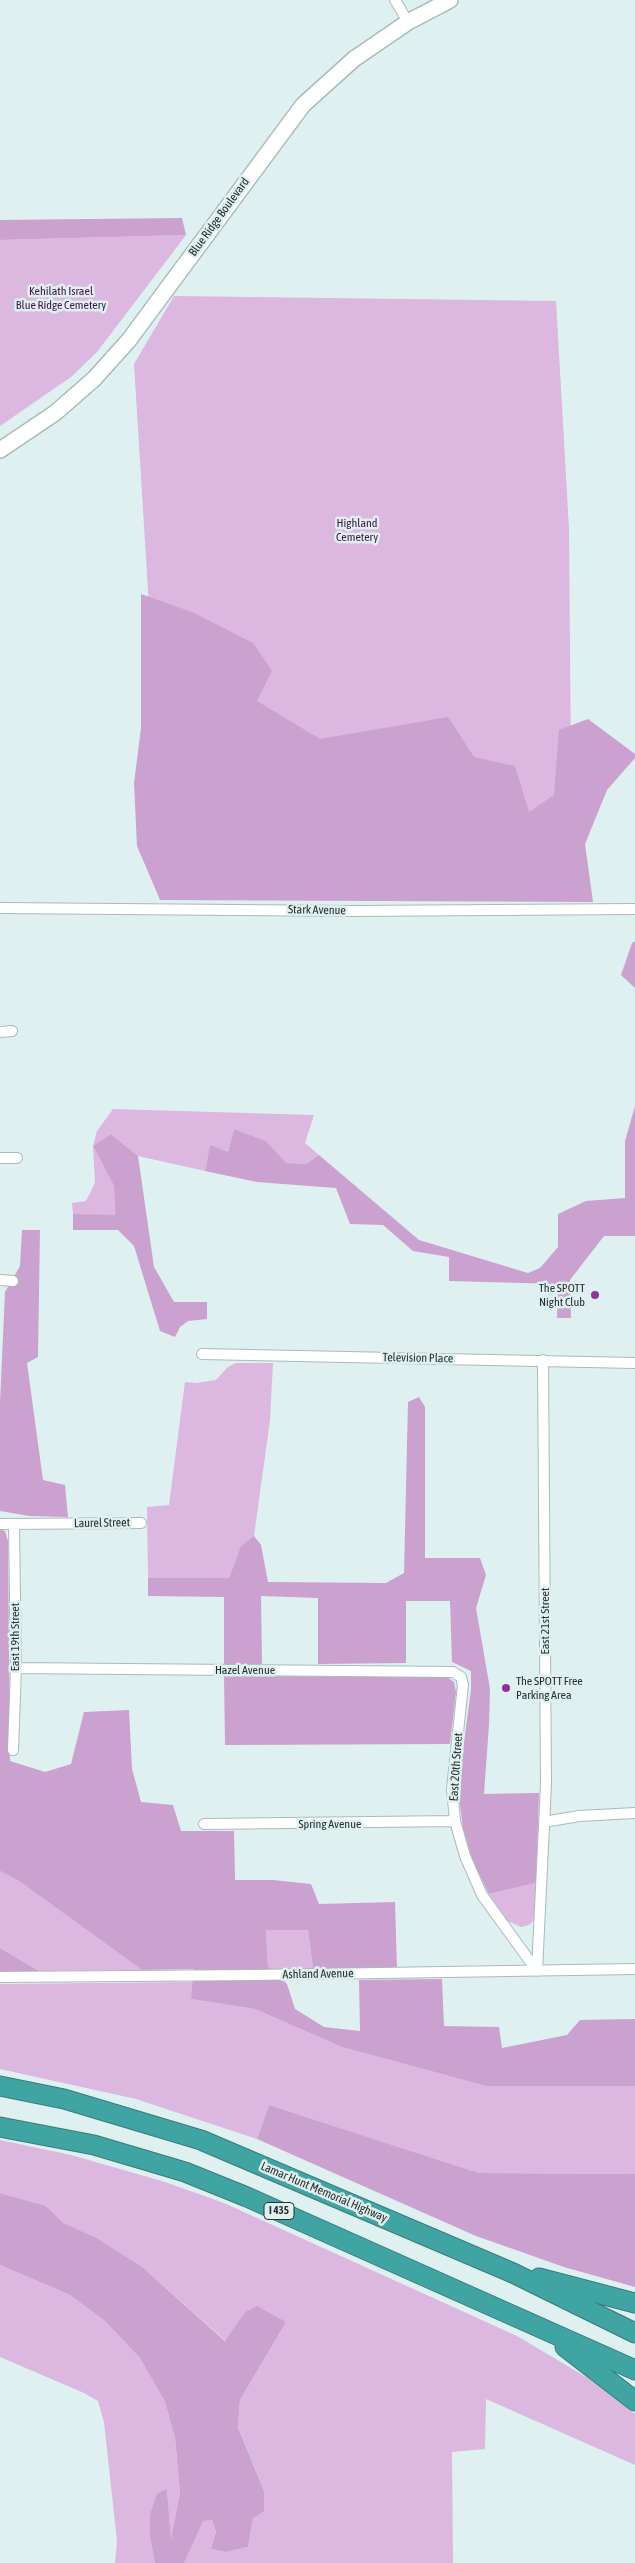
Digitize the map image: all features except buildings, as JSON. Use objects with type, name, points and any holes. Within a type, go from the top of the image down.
[{"type":"highway","name":"Lamar Hunt Memorial Highway","points":[[0,2086],[64,2099],[201,2140],[513,2273],[635,2333]]},
{"type":"highway","name":"I 435","points":[[0,2126],[94,2146],[185,2172],[247,2197],[635,2370]]},
{"type":"highway","points":[[513,2273],[575,2286],[635,2303]]},
{"type":"highway","points":[[545,2331],[635,2401]]},
{"type":"main road","name":"Blue Ridge Boulevard","points":[[0,450],[55,413],[94,379],[129,340],[303,105],[354,59],[408,22],[450,0]]},
{"type":"street","points":[[395,0],[408,22]]},
{"type":"street","name":"Stark Avenue","points":[[0,908],[354,911],[635,909]]},
{"type":"street","points":[[0,1032],[12,1031]]},
{"type":"street","points":[[0,1158],[17,1158]]},
{"type":"street","points":[[0,1280],[13,1281]]},
{"type":"street","name":"Television Place","points":[[202,1354],[635,1363]]},
{"type":"street","name":"East 21st Street","points":[[537,1971],[546,1774],[543,1360]]},
{"type":"street","name":"Laurel Street","points":[[0,1524],[141,1523]]},
{"type":"street","name":"East 19th Street","points":[[13,1750],[16,1668],[14,1524]]},
{"type":"street","name":"Hazel Avenue","points":[[16,1668],[453,1672],[461,1677],[463,1689]]},
{"type":"street","name":"East 20th Street","points":[[463,1689],[452,1789],[455,1821],[465,1856],[482,1895],[537,1971]]},
{"type":"street","points":[[544,1822],[579,1816],[635,1813]]},
{"type":"street","name":"Spring Avenue","points":[[204,1824],[455,1821]]},
{"type":"street","name":"Ashland Avenue","points":[[0,1977],[635,1969]]},
{"type":"green space","name":"Kehilath Israel Blue Ridge Cemetery","points":[[186,235],[97,352],[71,377],[0,426],[0,240]]},
{"type":"green space","name":"Highland Cemetery","points":[[174,296],[556,301],[569,529],[572,895],[167,898],[134,364]]},
{"type":"green space","points":[[113,1109],[314,1115],[305,1143],[319,1155],[306,1164],[285,1163],[266,1141],[234,1129],[228,1152],[210,1146],[205,1171],[138,1156],[111,1134],[93,1146],[97,1131]]},
{"type":"green space","points":[[93,1146],[114,1186],[115,1216],[73,1214],[72,1203],[86,1201],[95,1183]]},
{"type":"green space","points":[[236,1363],[273,1363],[270,1420],[254,1536],[241,1547],[229,1578],[148,1578],[147,1507],[169,1505],[185,1382],[196,1383],[216,1380],[228,1367]]},
{"type":"green space","points":[[0,1871],[19,1881],[142,1970],[39,1971],[0,1948]]},
{"type":"green space","points":[[536,1883],[535,1919],[529,1925],[521,1927],[508,1921],[489,1894]]},
{"type":"green space","points":[[266,1929],[308,1930],[313,1969],[271,1970],[268,1967]]},
{"type":"green space","points":[[194,1982],[191,1999],[255,2009],[342,2047],[486,2086],[635,2086],[635,2174],[479,2173],[269,2105],[257,2139],[136,2099],[0,2069],[0,1984]]},
{"type":"green space","points":[[0,2140],[71,2155],[165,2182],[224,2203],[517,2336],[586,2377],[635,2414],[635,2465],[486,2399],[485,2449],[452,2452],[453,2563],[184,2563],[202,2521],[212,2520],[216,2533],[211,2549],[226,2552],[248,2547],[253,2518],[264,2491],[238,2426],[240,2400],[286,2322],[245,2312],[226,2341],[141,2266],[97,2238],[62,2223],[46,2206],[0,2193]]},
{"type":"green space","points":[[0,2265],[70,2295],[105,2321],[140,2358],[165,2402],[175,2438],[180,2493],[171,2541],[167,2489],[157,2493],[150,2514],[150,2537],[155,2563],[115,2563],[117,2541],[104,2422],[98,2401],[84,2393],[0,2357]]},
{"type":"shaded area","points":[[182,218],[186,235],[0,240],[0,220]]},
{"type":"shaded area","points":[[141,594],[192,612],[253,643],[272,671],[257,701],[320,739],[448,717],[474,757],[515,766],[529,812],[554,795],[559,730],[588,719],[635,754],[635,758],[607,790],[585,844],[593,902],[160,900],[137,846],[134,783],[141,728]]},
{"type":"shaded area","points":[[635,941],[635,988],[621,975],[632,943]]},
{"type":"shaded area","points":[[635,1106],[635,1236],[604,1236],[570,1280],[571,1318],[557,1318],[558,1284],[449,1281],[449,1257],[413,1251],[383,1225],[350,1224],[336,1188],[257,1182],[205,1171],[210,1145],[228,1152],[234,1129],[266,1141],[286,1163],[306,1164],[319,1155],[419,1240],[528,1273],[540,1268],[558,1247],[558,1214],[586,1201],[625,1198],[625,1141]]},
{"type":"shaded area","points":[[111,1134],[138,1156],[154,1267],[174,1302],[207,1302],[207,1319],[188,1321],[180,1327],[175,1337],[160,1331],[134,1246],[118,1230],[73,1230],[73,1214],[115,1215],[114,1186],[93,1146]]},
{"type":"shaded area","points":[[22,1230],[40,1230],[38,1357],[27,1363],[43,1480],[65,1485],[68,1517],[29,1516],[0,1511],[0,1403],[5,1292],[20,1266]]},
{"type":"shaded area","points":[[419,1397],[425,1407],[425,1558],[480,1558],[486,1575],[476,1608],[490,1689],[484,1794],[539,1793],[536,1883],[489,1894],[473,1862],[463,1828],[459,1797],[460,1772],[471,1690],[471,1671],[452,1662],[450,1601],[406,1601],[406,1663],[318,1664],[318,1598],[261,1596],[262,1664],[224,1664],[224,1597],[148,1596],[148,1578],[229,1578],[241,1546],[254,1536],[261,1545],[268,1582],[386,1583],[404,1573],[408,1402]]},
{"type":"shaded area","points":[[0,1529],[5,1531],[8,1541],[10,1761],[45,1772],[71,1764],[84,1712],[129,1710],[132,1769],[141,1802],[173,1805],[181,1831],[234,1831],[235,1880],[273,1880],[311,1884],[319,1904],[395,1902],[397,1967],[313,1969],[308,1930],[266,1930],[268,1967],[287,1984],[295,2009],[324,2027],[360,2031],[359,1980],[442,1979],[444,2026],[499,2027],[502,2048],[567,2035],[580,2020],[635,2019],[635,2086],[486,2086],[342,2047],[255,2009],[191,1999],[194,1969],[142,1970],[19,1881],[0,1871]]},
{"type":"shaded area","points":[[224,1676],[447,1677],[454,1682],[456,1692],[450,1744],[225,1745]]},
{"type":"shaded area","points":[[0,1948],[39,1971],[0,1971]]},
{"type":"shaded area","points":[[269,2105],[479,2173],[635,2174],[635,2287],[564,2267],[476,2236],[257,2139]]},
{"type":"shaded area","points":[[0,2193],[46,2206],[63,2223],[97,2238],[141,2266],[225,2341],[245,2312],[257,2306],[286,2322],[240,2400],[238,2427],[264,2491],[264,2511],[253,2518],[248,2547],[226,2552],[211,2549],[216,2532],[212,2520],[203,2521],[184,2563],[155,2563],[150,2537],[150,2514],[157,2493],[167,2489],[171,2539],[180,2493],[175,2438],[165,2402],[140,2358],[105,2321],[70,2295],[0,2265]]},
{"type":"place","name":"The SPOTT Night Club","points":[[595,1295]]},
{"type":"place","name":"The SPOTT Free Parking Area","points":[[506,1688]]}]
